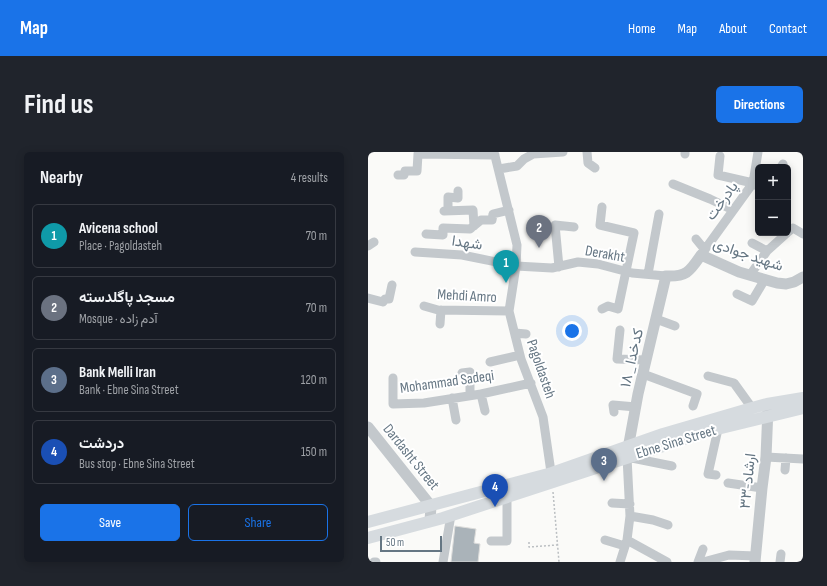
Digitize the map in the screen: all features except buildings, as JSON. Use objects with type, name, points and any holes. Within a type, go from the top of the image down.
[{"type":"main road","name":"Ebne Sina Street","points":[[628,452],[663,434],[752,408],[803,398]]},
{"type":"main road","name":"Ebne Sina Street","points":[[368,538],[451,515],[507,491],[628,452],[803,408]]},
{"type":"main road","name":"Ebne Sina Street","points":[[368,522],[431,506],[507,491]]},
{"type":"street","points":[[499,169],[517,166],[524,159],[533,154],[563,152]]},
{"type":"street","points":[[587,152],[588,163],[596,168]]},
{"type":"street","points":[[758,152],[759,164]]},
{"type":"street","points":[[398,175],[404,175],[405,171],[417,171],[418,154],[495,154]]},
{"type":"street","name":"Pagoldasteh","points":[[495,154],[516,245],[516,266],[509,311],[520,355],[543,417],[552,477]]},
{"type":"street","points":[[720,156],[718,175],[755,185]]},
{"type":"street","points":[[673,184],[733,210]]},
{"type":"street","name":"پادرخت","points":[[703,252],[733,210],[755,185]]},
{"type":"street","points":[[458,191],[458,198],[448,197],[446,211],[473,210],[474,226]]},
{"type":"street","points":[[602,207],[600,225],[634,233],[618,309],[608,306],[602,309]]},
{"type":"street","points":[[426,234],[443,235],[443,228],[470,229],[481,220],[492,220],[493,214],[509,210]]},
{"type":"street","points":[[648,274],[659,214]]},
{"type":"street","points":[[559,267],[555,225],[574,227]]},
{"type":"street","points":[[791,229],[793,228],[803,234]]},
{"type":"street","points":[[750,275],[766,251],[783,236]]},
{"type":"street","points":[[696,239],[703,252]]},
{"type":"street","points":[[752,243],[766,251]]},
{"type":"street","name":"شهدا","points":[[415,252],[462,255],[516,266]]},
{"type":"street","name":"شهید جوادی","points":[[666,276],[684,274],[690,270],[703,252],[750,275],[765,279],[786,284],[803,277]]},
{"type":"street","name":"Derakht","points":[[516,266],[552,268],[578,262],[598,264],[626,272],[666,276]]},
{"type":"street","name":"۱۸ _ کدخدا","points":[[628,452],[646,360],[666,276]]},
{"type":"street","points":[[737,294],[752,301],[765,279]]},
{"type":"street","points":[[368,298],[383,302],[385,299],[389,300],[392,285]]},
{"type":"street","name":"Mehdi Amro","points":[[424,306],[441,310],[509,311]]},
{"type":"street","points":[[440,324],[441,310]]},
{"type":"street","points":[[656,319],[675,326]]},
{"type":"street","points":[[620,330],[617,359],[646,360]]},
{"type":"street","points":[[515,333],[526,334]]},
{"type":"street","points":[[490,362],[520,355]]},
{"type":"street","points":[[462,373],[470,372],[470,395]]},
{"type":"street","points":[[643,374],[697,394],[693,406]]},
{"type":"street","points":[[708,376],[734,384],[752,408]]},
{"type":"street","name":"Mohammad Sadeqi","points":[[393,378],[393,404],[424,403],[481,394],[531,383]]},
{"type":"street","points":[[481,394],[485,412]]},
{"type":"street","points":[[452,398],[456,420]]},
{"type":"street","name":"۳۳-ارشاد","points":[[756,559],[766,457],[768,404]]},
{"type":"street","points":[[614,412],[613,405],[636,407]]},
{"type":"street","name":"Dardasht Street","points":[[368,427],[431,506]]},
{"type":"street","points":[[716,475],[708,474],[718,429]]},
{"type":"street","points":[[620,562],[626,543],[630,516],[628,452],[672,466]]},
{"type":"street","points":[[766,457],[803,459]]},
{"type":"street","points":[[785,470],[786,458]]},
{"type":"street","points":[[728,483],[762,488]]},
{"type":"street","points":[[491,541],[507,541],[507,491]]},
{"type":"street","points":[[612,502],[630,504]]},
{"type":"street","points":[[430,521],[431,506]]},
{"type":"street","points":[[443,562],[451,515]]},
{"type":"street","points":[[630,516],[653,520],[668,525]]},
{"type":"street","points":[[606,540],[626,543],[666,562]]},
{"type":"street","points":[[698,562],[703,549]]},
{"type":"street","points":[[703,562],[729,555],[756,559]]},
{"type":"path","points":[[552,477],[558,562]]},
{"type":"path","points":[[529,542],[529,547],[557,546]]},
{"type":"place","name":"مسجد پاگلدسته","points":[[539,248]]},
{"type":"place","name":"Avicena school","points":[[506,283]]},
{"type":"place","name":"Bank Melli Iran","points":[[604,481]]},
{"type":"place","name":"دردشت","points":[[495,507]]}]
